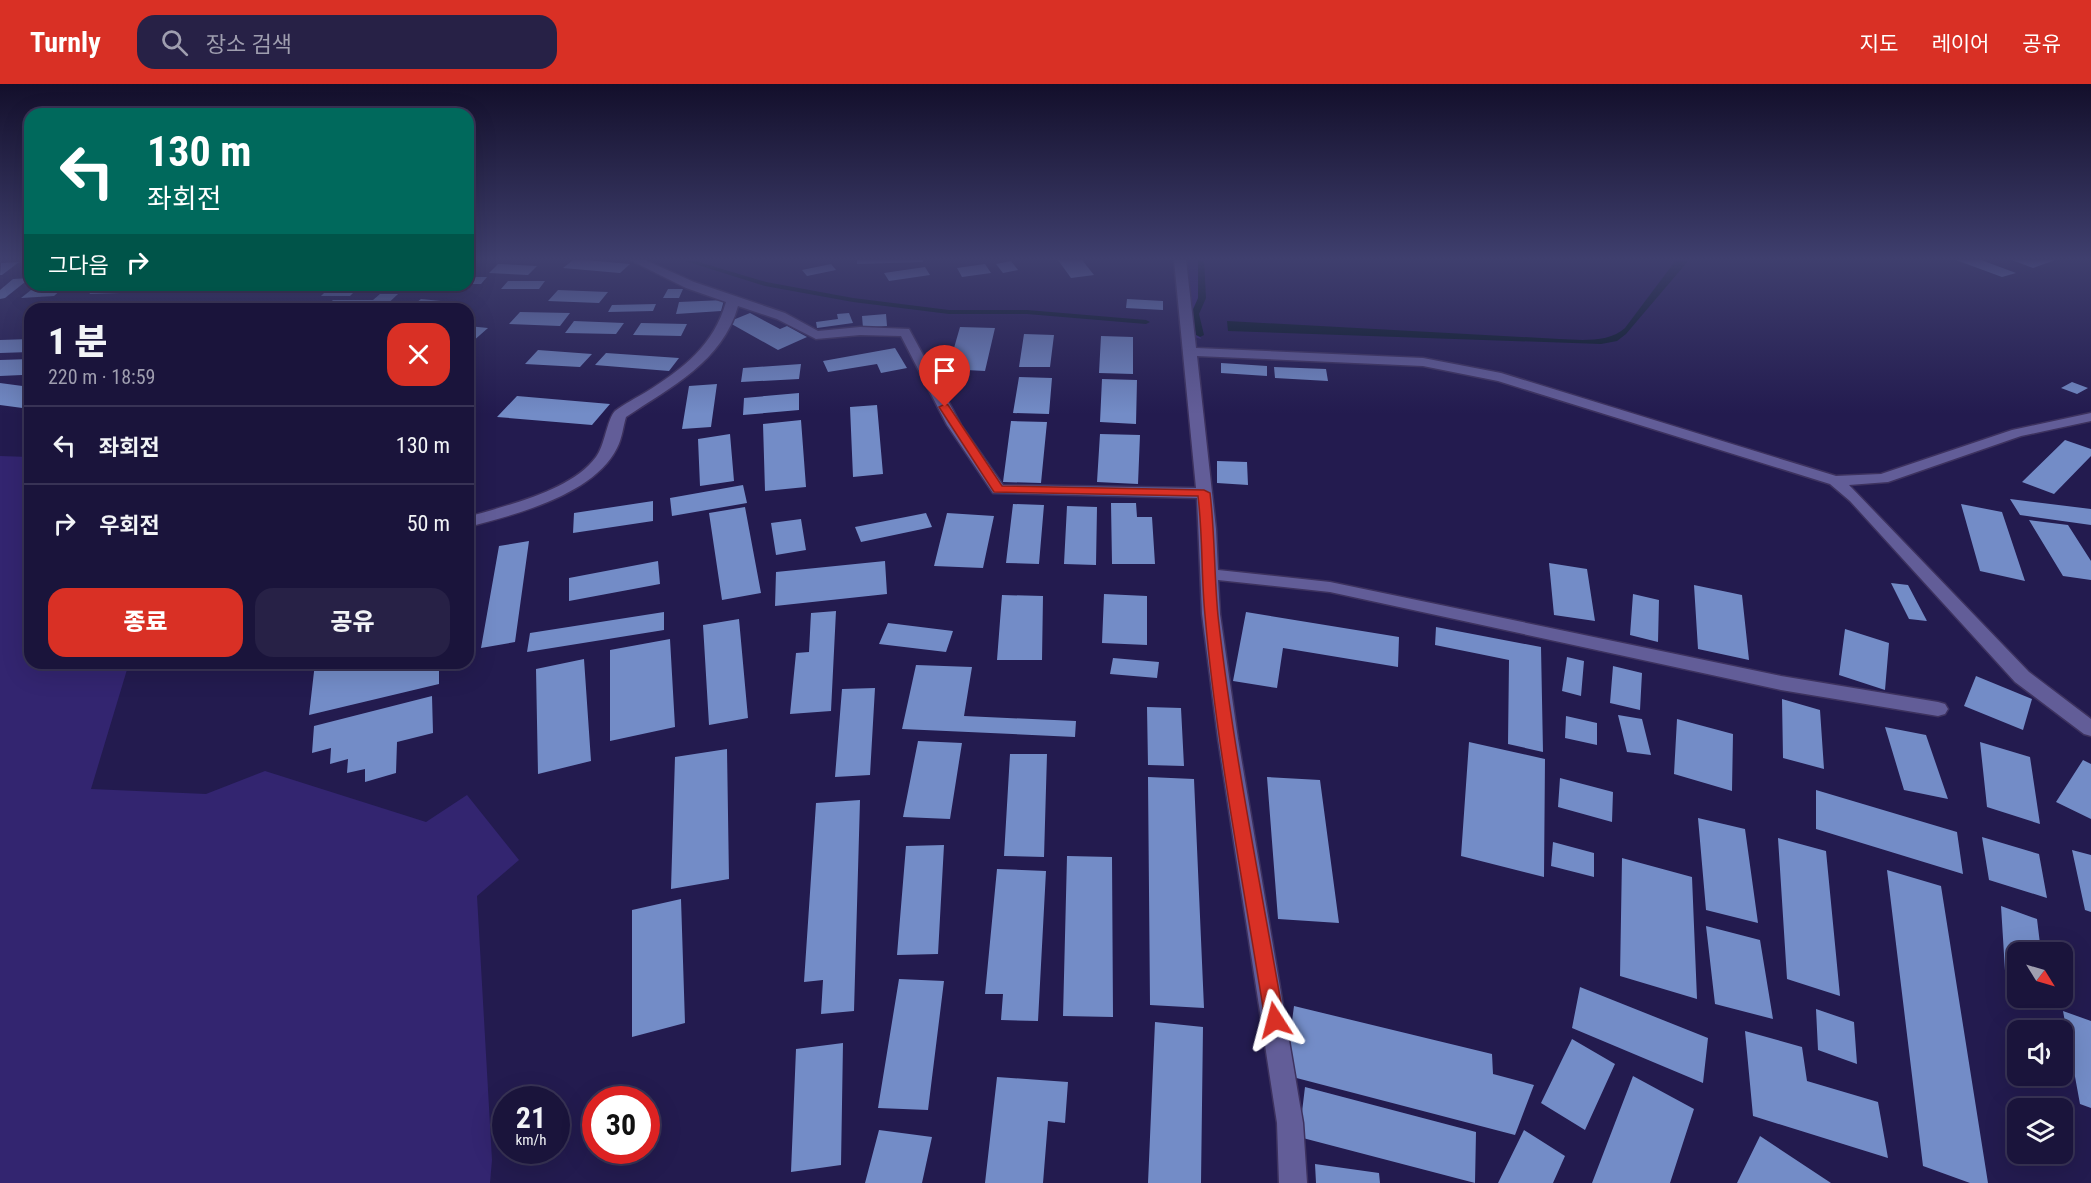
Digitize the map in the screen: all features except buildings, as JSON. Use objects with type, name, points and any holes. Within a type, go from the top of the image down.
[{"type":"street","points":[[474,520],[549,495],[599,465],[610,449],[619,415],[691,368],[720,335],[729,311]]},
{"type":"street","points":[[767,311],[781,316],[816,335],[860,331],[905,332],[954,425],[998,490],[1204,493]]},
{"type":"street","points":[[1185,311],[1204,493],[1211,614],[1228,739],[1290,1123],[1293,1183]]},
{"type":"street","points":[[1189,352],[1423,362],[1457,366],[1501,377],[1835,482],[1856,498],[1971,626],[2022,677],[2091,729]]},
{"type":"street","points":[[1835,482],[1883,479],[2017,433],[2091,417]]},
{"type":"street","points":[[1210,574],[1330,587],[1781,684],[1938,709]]},
{"type":"shaded area","points":[[1187,311],[1194,311],[1193,314],[1201,339],[1188,335]]},
{"type":"shaded area","points":[[0,456],[24,457],[24,669],[127,669],[91,789],[206,794],[265,771],[426,822],[467,795],[519,860],[477,896],[492,1160],[490,1183],[0,1183]]},
{"type":"water","points":[[1638,311],[1645,311],[1617,341],[1601,344],[1228,331],[1227,321],[1585,340],[1611,336],[1625,328]]},
{"type":"waterway","points":[[943,311],[1027,312],[1146,322]]},
{"type":"waterway","points":[[1196,311],[1200,335]]},
{"type":"route","points":[[945,407],[954,425],[998,490],[1204,493],[1209,529],[1211,614],[1228,739],[1275,1020]]}]
